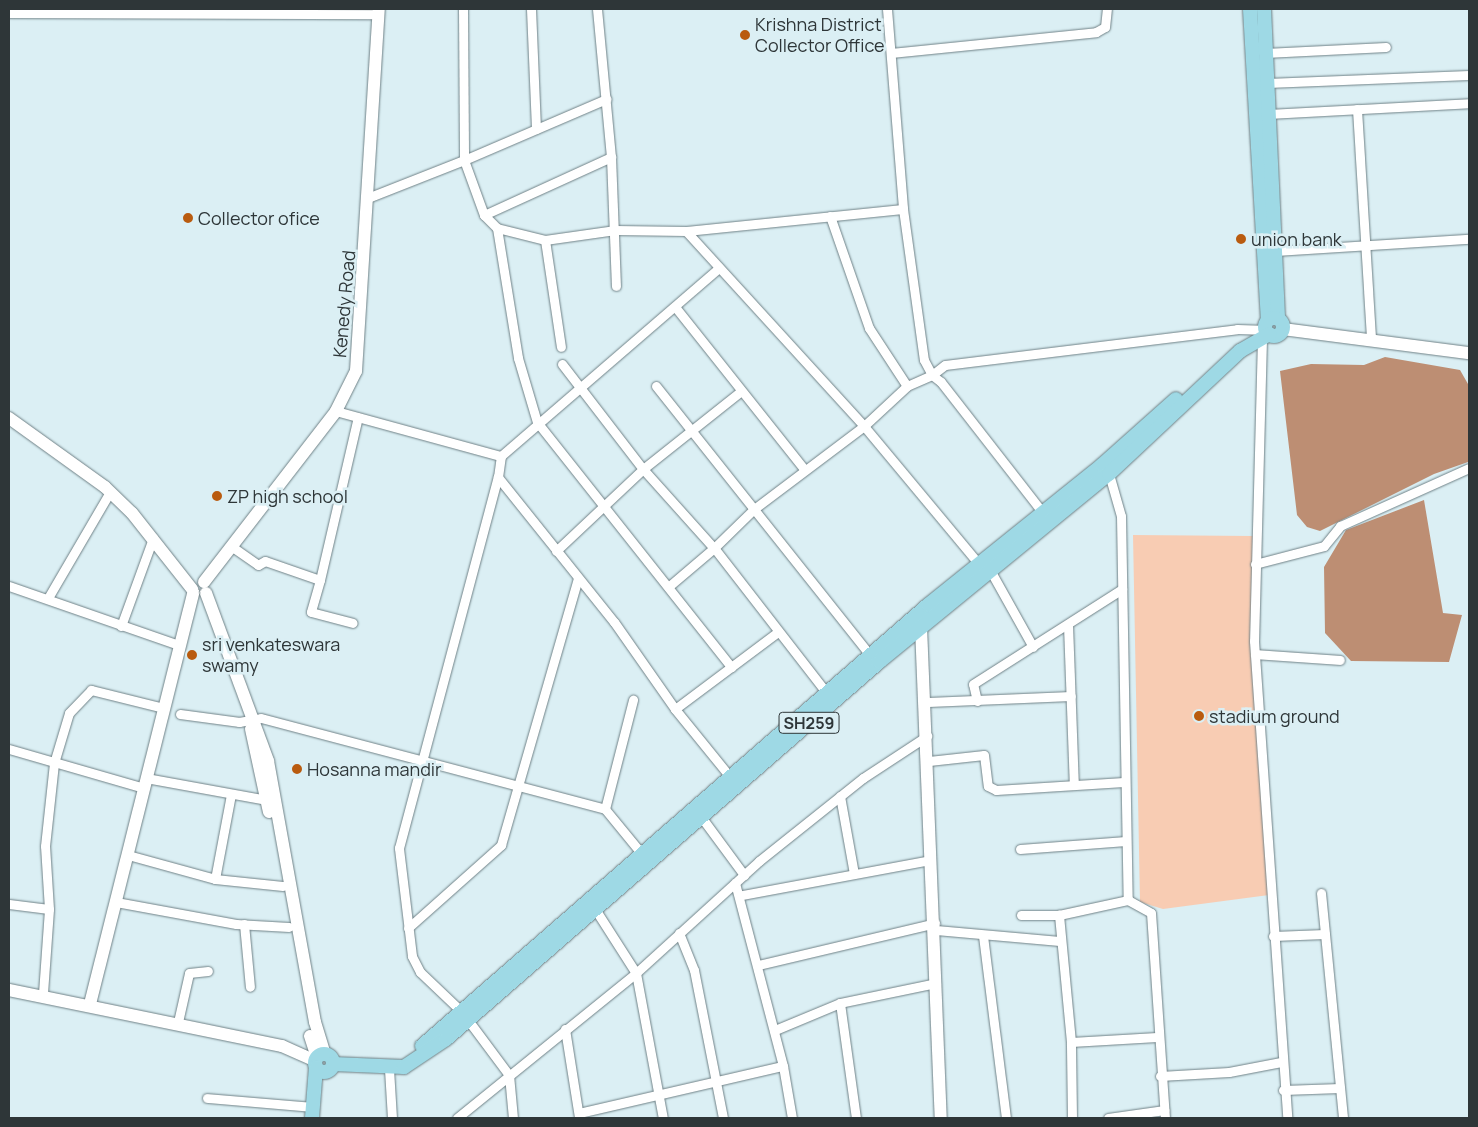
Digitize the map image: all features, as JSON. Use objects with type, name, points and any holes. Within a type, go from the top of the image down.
[{"type":"main road","points":[[1250,9],[1266,178],[1276,251],[1269,328]]},
{"type":"main road","points":[[1264,9],[1268,114],[1266,178],[1269,328]]},
{"type":"main road","name":"SH259","points":[[323,1062],[393,1062],[420,1047],[465,1016],[642,854],[731,778],[830,698],[918,622],[985,568],[1109,474],[1240,351],[1269,328]]},
{"type":"main road","name":"SH259","points":[[985,568],[1043,513],[1236,345],[1269,328]]},
{"type":"main road","name":"SH259","points":[[323,1062],[389,1069],[404,1067],[702,818],[830,698],[870,655],[918,622]]},
{"type":"main road","points":[[314,1115],[323,1062]]},
{"type":"street","points":[[463,9],[464,160],[484,215],[497,228],[545,240],[615,230],[686,231],[903,209]]},
{"type":"street","points":[[531,9],[536,129]]},
{"type":"street","points":[[597,9],[611,157],[616,286]]},
{"type":"street","points":[[887,9],[903,209],[924,360],[932,375],[1043,513]]},
{"type":"street","points":[[891,53],[1096,32],[1105,27],[1107,9]]},
{"type":"street","points":[[10,12],[73,10],[309,10],[379,12]]},
{"type":"street","name":"Kenedy Road","points":[[90,1004],[178,645],[199,591],[231,546],[336,411],[356,371],[370,197],[379,12]]},
{"type":"street","points":[[1266,53],[1386,48]]},
{"type":"street","points":[[1267,83],[1469,75]]},
{"type":"street","points":[[370,197],[464,160],[606,99]]},
{"type":"street","points":[[1268,114],[1469,103]]},
{"type":"street","points":[[1357,109],[1371,339]]},
{"type":"street","points":[[484,215],[611,157]]},
{"type":"street","points":[[830,216],[869,328],[907,386]]},
{"type":"street","points":[[497,228],[518,358],[537,422],[731,667]]},
{"type":"street","points":[[686,231],[864,426],[985,568],[1033,647]]},
{"type":"street","points":[[1276,251],[1469,239]]},
{"type":"street","points":[[545,240],[561,347]]},
{"type":"street","points":[[512,1118],[509,1075],[465,1016],[420,972],[412,956],[399,848],[498,477],[501,456],[576,387],[676,308],[719,268]]},
{"type":"street","points":[[676,308],[804,469]]},
{"type":"street","points":[[1269,328],[1255,564],[1255,654],[1286,1118]]},
{"type":"street","points":[[668,587],[714,548],[754,509],[804,469],[864,426],[907,386],[932,375],[945,365],[1237,329],[1269,328],[1371,339],[1469,353]]},
{"type":"street","points":[[562,364],[576,387],[643,469],[714,548],[830,698]]},
{"type":"street","points":[[656,386],[870,655]]},
{"type":"street","points":[[556,551],[605,508],[643,469],[741,391]]},
{"type":"street","points":[[336,411],[501,456]]},
{"type":"street","points":[[353,623],[311,612],[358,417]]},
{"type":"street","points":[[9,418],[110,492],[199,591],[252,720],[276,800],[323,1062]]},
{"type":"street","points":[[1255,564],[1324,546],[1340,526],[1469,468]]},
{"type":"street","points":[[1109,474],[1121,516],[1124,782],[1128,900]]},
{"type":"street","points":[[498,477],[578,579],[675,709],[731,778]]},
{"type":"street","points":[[48,598],[110,492]]},
{"type":"street","points":[[121,626],[153,538]]},
{"type":"street","points":[[231,546],[258,566],[264,561],[320,580]]},
{"type":"street","points":[[408,928],[501,845],[578,579]]},
{"type":"street","points":[[9,586],[48,598],[121,626],[178,645]]},
{"type":"street","points":[[976,701],[973,684],[1122,589]]},
{"type":"street","points":[[918,622],[928,702],[927,736],[941,1118]]},
{"type":"street","points":[[1068,625],[1074,785]]},
{"type":"street","points":[[675,709],[778,632]]},
{"type":"street","points":[[1255,654],[1340,660]]},
{"type":"street","points":[[43,994],[49,909],[45,846],[54,763],[69,713],[91,690],[163,708]]},
{"type":"street","points":[[928,702],[1071,696]]},
{"type":"street","points":[[605,809],[634,700]]},
{"type":"street","points":[[180,714],[252,720],[424,760],[605,809],[642,854]]},
{"type":"street","points":[[252,720],[289,927],[323,1062]]},
{"type":"street","points":[[457,1118],[636,972],[744,874],[840,796],[927,736]]},
{"type":"street","points":[[9,749],[54,763],[145,783],[267,800]]},
{"type":"street","points":[[929,761],[984,755],[988,786],[996,790],[1124,782]]},
{"type":"street","points":[[215,879],[230,794]]},
{"type":"street","points":[[840,796],[854,874]]},
{"type":"street","points":[[702,818],[744,874]]},
{"type":"street","points":[[1020,849],[1126,841]]},
{"type":"street","points":[[128,855],[215,879],[283,886]]},
{"type":"street","points":[[742,895],[931,860]]},
{"type":"street","points":[[735,883],[742,895],[783,1066],[792,1118]]},
{"type":"street","points":[[1321,893],[1343,1118]]},
{"type":"street","points":[[1021,915],[1059,915],[1128,900],[1151,913],[1160,1076],[1164,1114],[1108,1118]]},
{"type":"street","points":[[116,902],[244,924],[289,927]]},
{"type":"street","points":[[9,904],[49,909]]},
{"type":"street","points":[[595,909],[636,972],[657,1098],[663,1118]]},
{"type":"street","points":[[1059,915],[1071,1042],[1072,1118]]},
{"type":"street","points":[[244,924],[250,987]]},
{"type":"street","points":[[758,965],[935,927],[982,936],[1060,941]]},
{"type":"street","points":[[679,933],[694,970],[719,1082],[723,1118]]},
{"type":"street","points":[[1273,936],[1325,934]]},
{"type":"street","points":[[982,936],[1006,1118]]},
{"type":"street","points":[[178,1022],[182,988],[189,973],[208,971]]},
{"type":"street","points":[[774,1030],[840,1003],[936,983]]},
{"type":"street","points":[[9,990],[43,994],[178,1022],[282,1046],[323,1062]]},
{"type":"street","points":[[840,1003],[856,1118]]},
{"type":"street","points":[[565,1029],[579,1116],[783,1066]]},
{"type":"street","points":[[1071,1042],[1158,1036]]},
{"type":"street","points":[[1160,1076],[1229,1072],[1281,1062]]},
{"type":"street","points":[[389,1069],[392,1118]]},
{"type":"street","points":[[1283,1090],[1340,1088]]},
{"type":"street","points":[[206,1098],[314,1115]]},
{"type":"shaded area","points":[[1385,357],[1460,370],[1468,384],[1468,462],[1434,474],[1320,531],[1307,527],[1297,515],[1280,371],[1311,364],[1364,365]]},
{"type":"shaded area","points":[[1424,500],[1443,613],[1462,615],[1449,662],[1351,661],[1325,633],[1324,567],[1346,530]]},
{"type":"shaded area","name":"stadium ground","points":[[1133,535],[1253,536],[1269,895],[1163,909],[1140,902]]},
{"type":"place","name":"Krishna District Collector Office","points":[[745,35]]},
{"type":"place","name":"Collector ofice","points":[[188,218]]},
{"type":"place","name":"union bank","points":[[1241,239]]},
{"type":"place","name":"ZP high school","points":[[217,496]]},
{"type":"place","name":"sri venkateswara swamy","points":[[192,655]]},
{"type":"place","name":"stadium ground","points":[[1199,716]]},
{"type":"place","name":"Hosanna mandir","points":[[297,769]]}]
